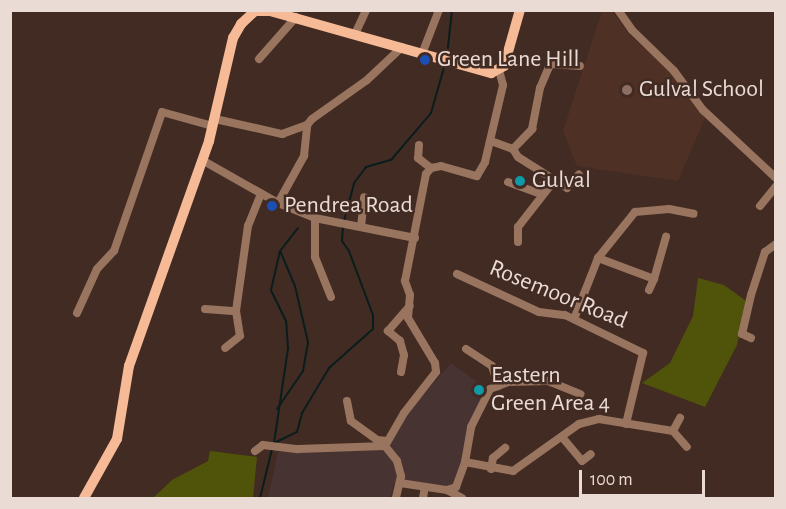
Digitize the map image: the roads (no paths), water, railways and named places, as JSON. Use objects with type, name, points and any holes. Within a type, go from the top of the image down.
[{"type":"main road","points":[[84,498],[117,439],[129,366],[202,160],[214,122],[233,38],[255,11],[296,17],[456,65],[491,73],[499,70],[519,10]]},
{"type":"street","points":[[355,34],[366,10]]},
{"type":"street","points":[[422,54],[439,10]]},
{"type":"street","points":[[618,10],[632,30],[669,65],[703,110],[776,178]]},
{"type":"street","points":[[259,59],[296,17]]},
{"type":"street","points":[[77,312],[97,269],[114,251],[162,112],[282,134],[307,125],[402,47]]},
{"type":"street","points":[[513,149],[532,129],[540,88],[550,64],[580,66]]},
{"type":"street","points":[[386,444],[436,372],[435,363],[408,318],[410,306],[405,280],[426,174],[431,168],[441,166],[477,176],[491,141],[503,84],[499,70]]},
{"type":"street","points":[[278,203],[304,156],[307,125]]},
{"type":"street","points":[[491,141],[513,149],[567,188],[579,174]]},
{"type":"street","points":[[419,145],[418,158],[431,168]]},
{"type":"street","points":[[202,160],[278,203],[315,218],[415,238]]},
{"type":"street","points":[[508,182],[536,192],[552,179]]},
{"type":"street","points":[[518,242],[518,227],[552,179]]},
{"type":"street","points":[[760,206],[776,186]]},
{"type":"street","points":[[225,348],[240,336],[236,311],[248,226],[261,194]]},
{"type":"street","points":[[361,227],[364,197]]},
{"type":"street","points":[[574,319],[598,258],[635,212],[669,209],[694,214]]},
{"type":"street","points":[[315,218],[315,257],[332,297]]},
{"type":"street","points":[[650,290],[666,237]]},
{"type":"street","points":[[751,338],[742,334],[751,295],[765,252],[776,244]]},
{"type":"street","points":[[598,258],[654,279]]},
{"type":"street","name":"Rosemoor Road","points":[[457,274],[539,312],[554,311],[574,319],[643,353],[626,424]]},
{"type":"street","points":[[401,372],[404,355],[398,338],[388,331],[410,306]]},
{"type":"street","points":[[206,309],[236,311]]},
{"type":"street","points":[[466,349],[492,366],[498,386]]},
{"type":"street","points":[[400,483],[447,489],[456,487],[465,462],[471,427],[490,389],[498,386],[548,381],[580,394]]},
{"type":"street","points":[[347,401],[351,421],[386,444],[397,461],[400,483],[396,498]]},
{"type":"street","points":[[673,431],[680,418]]},
{"type":"street","points":[[465,462],[491,469],[513,471],[579,424],[599,419],[673,431],[687,447]]},
{"type":"street","points":[[562,437],[582,460],[591,454]]},
{"type":"street","points":[[255,451],[268,445],[279,447],[386,444]]},
{"type":"street","points":[[491,469],[493,458],[505,448]]},
{"type":"street","points":[[423,498],[425,486]]},
{"type":"street","points":[[447,489],[462,498]]},
{"type":"waterway","points":[[447,56],[452,10]]},
{"type":"waterway","points":[[344,221],[354,183],[366,167],[391,160],[431,113],[445,64]]},
{"type":"waterway","points":[[274,443],[297,432],[302,413],[329,368],[373,329],[373,315],[349,251],[342,241],[343,226]]},
{"type":"waterway","points":[[277,409],[303,371],[308,342],[295,286],[280,251],[298,228]]},
{"type":"waterway","points":[[274,443],[288,348],[286,321],[271,290],[280,251]]},
{"type":"waterway","points":[[260,498],[272,449]]},
{"type":"place","name":"Green Lane Hill","points":[[425,60]]},
{"type":"place","name":"Gulval School","points":[[627,90]]},
{"type":"place","name":"Gulval","points":[[520,181]]},
{"type":"place","name":"Pendrea Road","points":[[272,206]]},
{"type":"place","name":"Eastern Green Area 4","points":[[479,390]]}]
